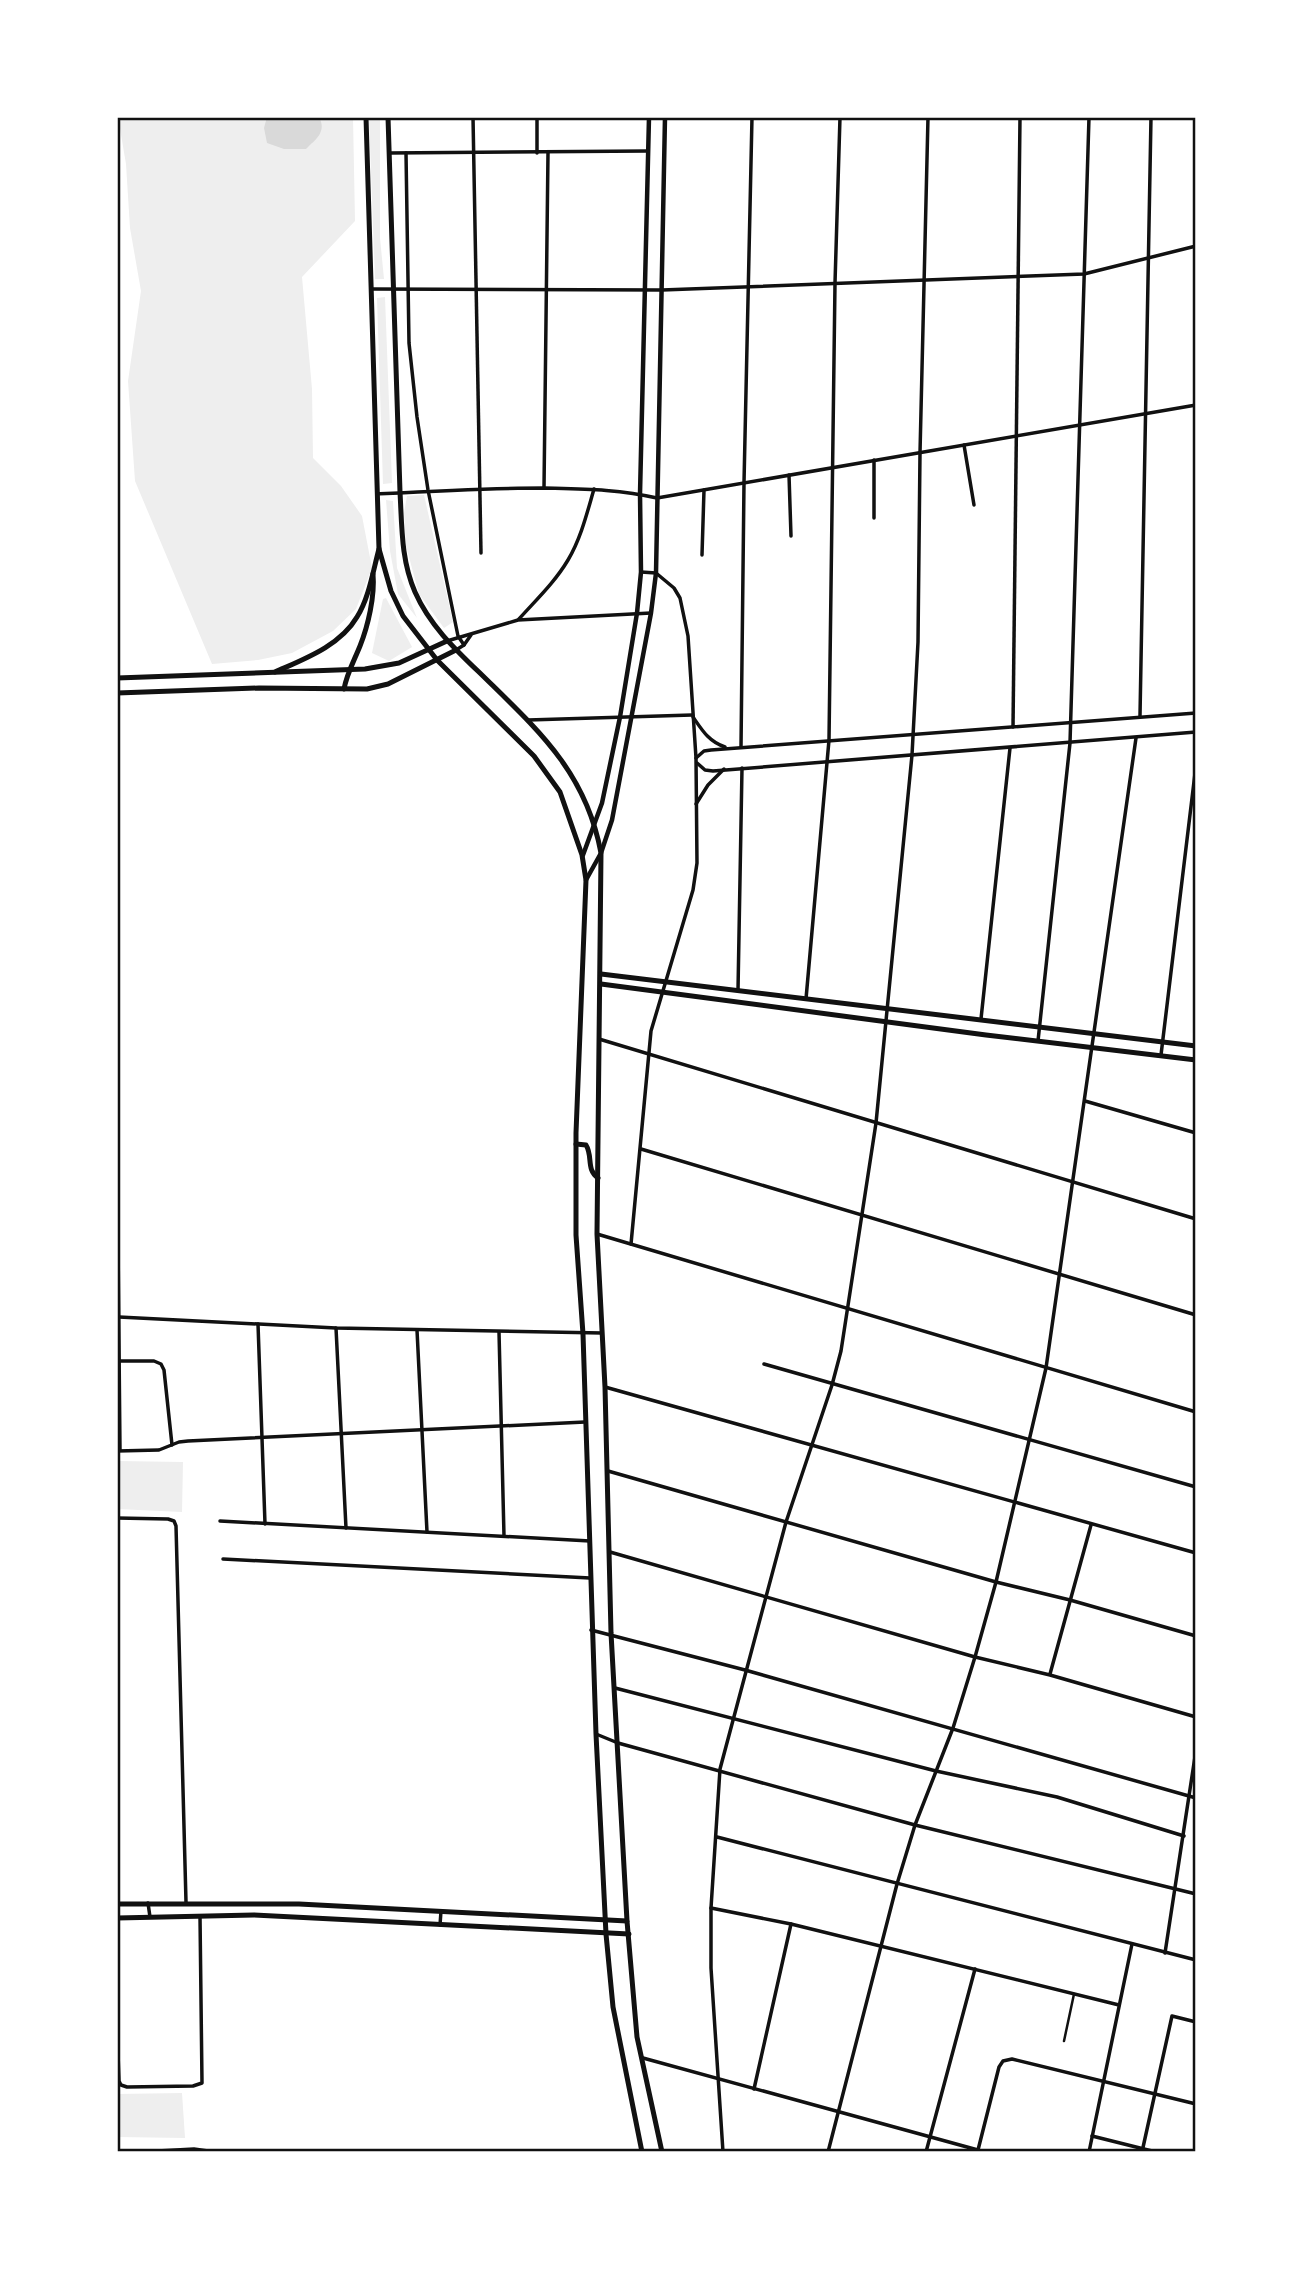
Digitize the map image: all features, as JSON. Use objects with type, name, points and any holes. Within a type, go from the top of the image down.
[{"type":"main road","points":[[366,117],[379,549],[391,590],[403,616],[437,660],[534,756],[560,792],[582,855],[586,880],[576,1144],[576,1235],[583,1334],[591,1630],[606,1934],[617,2030],[642,2152]]},
{"type":"main road","points":[[388,117],[400,492],[403,550],[408,575],[428,616],[446,641],[528,720],[560,757],[596,823],[601,853],[597,1234],[606,1387],[611,1633],[627,1921],[638,2037],[662,2152]]},
{"type":"main road","points":[[272,673],[313,655],[348,628],[357,617],[364,601],[379,549]]},
{"type":"main road","points":[[344,689],[348,671],[364,636],[374,585],[373,571]]},
{"type":"main road","points":[[117,678],[348,671],[383,667],[446,641]]},
{"type":"main road","points":[[117,692],[259,688],[367,689],[388,684],[456,650]]},
{"type":"main road","points":[[601,974],[1196,1045]]},
{"type":"main road","points":[[601,984],[887,1023],[1196,1060]]},
{"type":"main road","points":[[576,1144],[586,1145],[591,1172],[598,1178]]},
{"type":"main road","points":[[117,1904],[299,1904],[627,1921]]},
{"type":"main road","points":[[117,1918],[254,1915],[629,1934]]},
{"type":"street","points":[[473,117],[481,552]]},
{"type":"street","points":[[537,117],[537,153]]},
{"type":"street","points":[[582,855],[596,823],[620,717],[641,572],[640,494],[649,117]]},
{"type":"street","points":[[586,880],[601,853],[612,820],[656,573],[665,117]]},
{"type":"street","points":[[741,747],[752,117]]},
{"type":"street","points":[[806,999],[829,740],[839,117]]},
{"type":"street","points":[[723,2152],[711,1968],[720,1769],[786,1522],[832,1385],[848,1310],[876,1123],[887,1023],[912,755],[918,642],[928,117]]},
{"type":"street","points":[[1013,727],[1020,117]]},
{"type":"street","points":[[1038,1041],[1070,743],[1088,117]]},
{"type":"street","points":[[1140,716],[1151,117]]},
{"type":"street","points":[[389,153],[649,151]]},
{"type":"street","points":[[406,153],[409,343],[428,490],[458,636],[464,645]]},
{"type":"street","points":[[544,488],[548,153]]},
{"type":"street","points":[[370,289],[662,290],[1084,274],[1196,246]]},
{"type":"street","points":[[377,494],[480,488],[544,488],[594,489],[657,498],[1196,405]]},
{"type":"street","points":[[964,445],[974,505]]},
{"type":"street","points":[[874,460],[874,518]]},
{"type":"street","points":[[789,475],[791,537]]},
{"type":"street","points":[[518,620],[556,578],[569,558],[582,530],[594,489]]},
{"type":"street","points":[[702,555],[704,489]]},
{"type":"street","points":[[631,1244],[651,1031],[693,890],[697,863],[696,760],[688,636],[680,598],[674,588],[656,573],[641,572]]},
{"type":"street","points":[[446,641],[518,620],[651,613]]},
{"type":"street","points":[[456,650],[464,645],[471,635]]},
{"type":"street","points":[[696,760],[704,751],[729,748],[1196,713]]},
{"type":"street","points":[[692,715],[705,735],[715,744],[729,748]]},
{"type":"street","points":[[528,720],[692,715]]},
{"type":"street","points":[[696,760],[705,770],[742,768],[1196,732]]},
{"type":"street","points":[[828,2152],[897,1884],[915,1825],[953,1728],[996,1582],[1045,1368],[1136,738]]},
{"type":"street","points":[[981,1019],[1010,748]]},
{"type":"street","points":[[117,752],[118,1068]]},
{"type":"street","points":[[1161,1056],[1196,765]]},
{"type":"street","points":[[738,990],[742,768]]},
{"type":"street","points":[[695,806],[708,785],[724,769]]},
{"type":"street","points":[[599,1040],[1196,1219]]},
{"type":"street","points":[[1085,1101],[1196,1133]]},
{"type":"street","points":[[118,1135],[118,1451],[154,1451],[188,1441],[586,1422]]},
{"type":"street","points":[[641,1149],[1196,1315]]},
{"type":"street","points":[[597,1234],[1196,1412]]},
{"type":"street","points":[[119,1317],[336,1328],[602,1333]]},
{"type":"street","points":[[258,1324],[265,1524]]},
{"type":"street","points":[[336,1328],[346,1528]]},
{"type":"street","points":[[417,1330],[426,1532]]},
{"type":"street","points":[[499,1332],[504,1536]]},
{"type":"street","points":[[120,1361],[154,1361],[161,1364],[164,1370],[172,1445]]},
{"type":"street","points":[[764,1364],[1196,1487]]},
{"type":"street","points":[[606,1387],[1014,1504],[1196,1553]]},
{"type":"street","points":[[608,1471],[1196,1636]]},
{"type":"street","points":[[117,1518],[174,1521],[177,1540],[186,1902]]},
{"type":"street","points":[[220,1521],[590,1541]]},
{"type":"street","points":[[1050,1675],[1091,1525]]},
{"type":"street","points":[[610,1552],[764,1598],[1196,1717]]},
{"type":"street","points":[[223,1559],[590,1578]]},
{"type":"street","points":[[591,1630],[611,1633],[745,1670],[1196,1798]]},
{"type":"street","points":[[615,1688],[935,1773],[1057,1797],[1184,1836]]},
{"type":"street","points":[[596,1734],[915,1825],[1196,1894]]},
{"type":"street","points":[[1165,1953],[1196,1750]]},
{"type":"street","points":[[717,1838],[1196,1961]]},
{"type":"street","points":[[117,1889],[117,1904]]},
{"type":"street","points":[[148,1903],[150,1917]]},
{"type":"street","points":[[712,1908],[881,1945],[1119,2005]]},
{"type":"street","points":[[440,1925],[441,1911]]},
{"type":"street","points":[[117,2025],[121,2085],[127,2087],[202,2083],[200,1916]]},
{"type":"street","points":[[754,2090],[792,1924]]},
{"type":"street","points":[[1088,2152],[1132,1944]]},
{"type":"street","points":[[926,2152],[975,1969]]},
{"type":"street","points":[[1064,2041],[1074,1994]]},
{"type":"street","points":[[1143,2150],[1172,2017],[1196,2022]]},
{"type":"street","points":[[643,2058],[978,2151],[999,2067],[1003,2061],[1012,2059],[1196,2104]]},
{"type":"street","points":[[1092,2136],[1156,2152]]},
{"type":"street","points":[[139,2152],[194,2149],[215,2152]]},
{"type":"shaded area","points":[[118,117],[353,117],[355,221],[302,277],[312,389],[313,458],[341,486],[362,516],[372,568],[356,609],[333,631],[292,653],[258,660],[212,664],[135,481],[128,381],[141,291],[130,228],[126,164]]},
{"type":"shaded area","points":[[267,117],[319,117],[322,127],[317,138],[306,149],[284,149],[267,143],[264,128]]},
{"type":"shaded area","points":[[369,117],[380,117],[380,238],[384,279],[375,279]]},
{"type":"shaded area","points":[[385,297],[392,483],[383,484],[377,298]]},
{"type":"shaded area","points":[[424,495],[453,622],[444,628],[419,594],[406,546],[404,513],[407,496]]},
{"type":"shaded area","points":[[386,500],[393,501],[397,568],[417,618],[398,594],[390,551]]},
{"type":"shaded area","points":[[386,598],[412,647],[389,661],[372,653],[383,599]]},
{"type":"shaded area","points":[[117,1461],[183,1462],[182,1512],[117,1509]]},
{"type":"shaded area","points":[[182,2093],[185,2138],[117,2137],[117,2094]]}]
